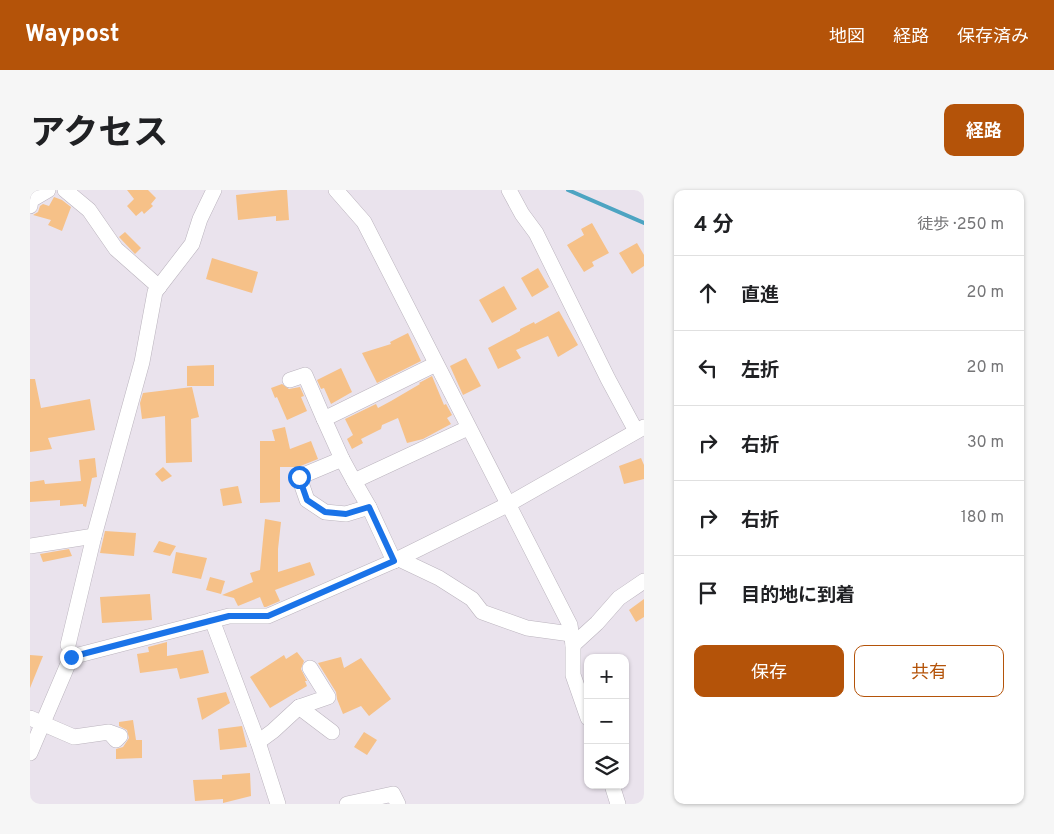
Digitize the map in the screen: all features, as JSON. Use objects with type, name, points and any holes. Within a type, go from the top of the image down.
[{"type":"street","points":[[30,206],[31,200],[48,190]]},
{"type":"street","points":[[65,190],[89,210],[116,250],[159,287]]},
{"type":"street","points":[[336,190],[364,222],[570,625],[572,675],[584,707]]},
{"type":"street","points":[[30,753],[36,721],[71,657],[229,616],[268,616],[397,560],[507,505],[640,429],[608,379],[536,233],[522,214],[509,190]]},
{"type":"street","points":[[68,645],[94,536],[142,362],[155,292],[192,244],[212,191]]},
{"type":"street","points":[[324,419],[436,364]]},
{"type":"street","points":[[290,380],[305,375],[342,459],[397,560],[439,578],[472,599],[482,612],[527,628],[572,640],[596,624],[619,598],[644,581]]},
{"type":"street","points":[[354,480],[468,428]]},
{"type":"street","points":[[342,459],[299,477],[307,500],[325,512],[346,514],[369,507]]},
{"type":"street","points":[[30,546],[94,536]]},
{"type":"street","points":[[212,620],[258,742],[278,804]]},
{"type":"street","points":[[258,742],[299,707],[328,697],[310,668]]},
{"type":"street","points":[[299,707],[332,732]]},
{"type":"street","points":[[36,721],[74,737],[109,732]]},
{"type":"street","points":[[613,789],[618,804]]},
{"type":"street","points":[[347,804],[393,794],[398,804]]},
{"type":"building","points":[[127,190],[148,190],[156,198],[151,204],[153,206],[144,214],[142,211],[136,216],[127,206],[134,199]]},
{"type":"building","points":[[287,190],[289,220],[276,221],[276,216],[238,220],[236,195]]},
{"type":"building","points":[[54,197],[71,207],[62,231],[48,225],[51,220],[33,215],[38,212],[43,204],[49,206]]},
{"type":"building","points":[[592,223],[609,253],[592,262],[594,266],[584,272],[567,245],[584,235],[581,229]]},
{"type":"building","points":[[125,232],[141,248],[135,254],[119,237]]},
{"type":"building","points":[[637,243],[644,255],[644,266],[632,274],[619,253]]},
{"type":"building","points":[[212,258],[258,272],[252,293],[206,279]]},
{"type":"building","points":[[538,268],[549,287],[532,297],[521,278]]},
{"type":"building","points":[[504,286],[517,309],[492,323],[479,300]]},
{"type":"building","points":[[559,311],[578,345],[558,357],[548,336],[516,350],[521,358],[498,369],[488,348],[520,331],[520,329],[534,322],[535,324]]},
{"type":"building","points":[[408,333],[421,361],[377,383],[362,353],[391,344],[390,342]]},
{"type":"building","points":[[466,358],[481,386],[463,395],[450,366]]},
{"type":"building","points":[[214,365],[214,386],[187,386],[187,366]]},
{"type":"building","points":[[341,368],[352,392],[331,404],[324,388],[321,389],[317,380]]},
{"type":"building","points":[[432,376],[444,405],[446,404],[452,415],[447,418],[451,424],[423,439],[407,443],[398,418],[382,425],[381,429],[361,439],[363,443],[352,449],[347,439],[353,435],[345,419],[376,404],[378,408]]},
{"type":"building","points":[[30,379],[35,379],[41,408],[90,399],[95,430],[48,438],[52,449],[30,452]]},
{"type":"building","points":[[282,384],[289,389],[300,387],[304,396],[301,397],[307,411],[287,420],[271,388]]},
{"type":"building","points":[[192,387],[199,417],[191,419],[192,462],[166,463],[165,416],[142,419],[140,403],[143,393]]},
{"type":"building","points":[[285,427],[290,449],[311,441],[318,459],[298,467],[280,467],[280,502],[260,503],[260,441],[275,441],[272,430]]},
{"type":"building","points":[[95,458],[97,477],[92,478],[86,507],[83,504],[60,506],[60,500],[30,502],[30,482],[44,480],[45,484],[81,481],[79,460]]},
{"type":"building","points":[[641,458],[644,465],[644,479],[624,484],[619,466]]},
{"type":"building","points":[[163,467],[172,476],[162,482],[155,474]]},
{"type":"building","points":[[238,486],[242,503],[223,506],[220,489]]},
{"type":"building","points":[[265,519],[281,522],[278,572],[310,562],[315,575],[275,590],[280,601],[266,607],[264,607],[260,597],[238,606],[234,598],[222,595],[253,582],[250,573],[260,570]]},
{"type":"building","points":[[105,531],[136,533],[134,556],[100,553]]},
{"type":"building","points":[[159,541],[176,546],[170,556],[153,552]]},
{"type":"building","points":[[69,549],[72,556],[43,562],[40,554]]},
{"type":"building","points":[[176,552],[207,558],[201,579],[172,573]]},
{"type":"building","points":[[210,577],[225,581],[221,594],[206,590]]},
{"type":"building","points":[[150,594],[152,620],[102,623],[100,597]]},
{"type":"building","points":[[644,599],[644,617],[636,622],[629,610]]},
{"type":"building","points":[[167,642],[167,656],[203,650],[209,673],[180,679],[177,668],[140,673],[137,654],[149,652],[148,647]]},
{"type":"building","points":[[297,652],[304,661],[301,669],[307,681],[305,681],[307,686],[270,708],[250,677],[284,655],[286,659]]},
{"type":"building","points":[[30,655],[43,656],[30,688]]},
{"type":"building","points":[[341,657],[344,668],[361,658],[391,699],[369,716],[361,706],[343,714],[336,692],[318,663]]},
{"type":"building","points":[[226,692],[230,703],[202,720],[197,698]]},
{"type":"building","points":[[133,720],[136,740],[142,740],[142,758],[116,759],[116,749],[123,747],[129,738],[127,730],[119,726],[119,722]]},
{"type":"building","points":[[242,726],[247,747],[220,750],[218,729]]},
{"type":"building","points":[[364,732],[377,740],[367,755],[354,747]]},
{"type":"building","points":[[250,773],[251,796],[223,803],[223,799],[195,801],[193,780],[222,779],[222,775]]},
{"type":"waterway","points":[[568,190],[644,223]]},
{"type":"route","points":[[71,657],[229,616],[268,616],[394,561],[369,507],[346,514],[325,512],[307,500],[299,477]]}]
